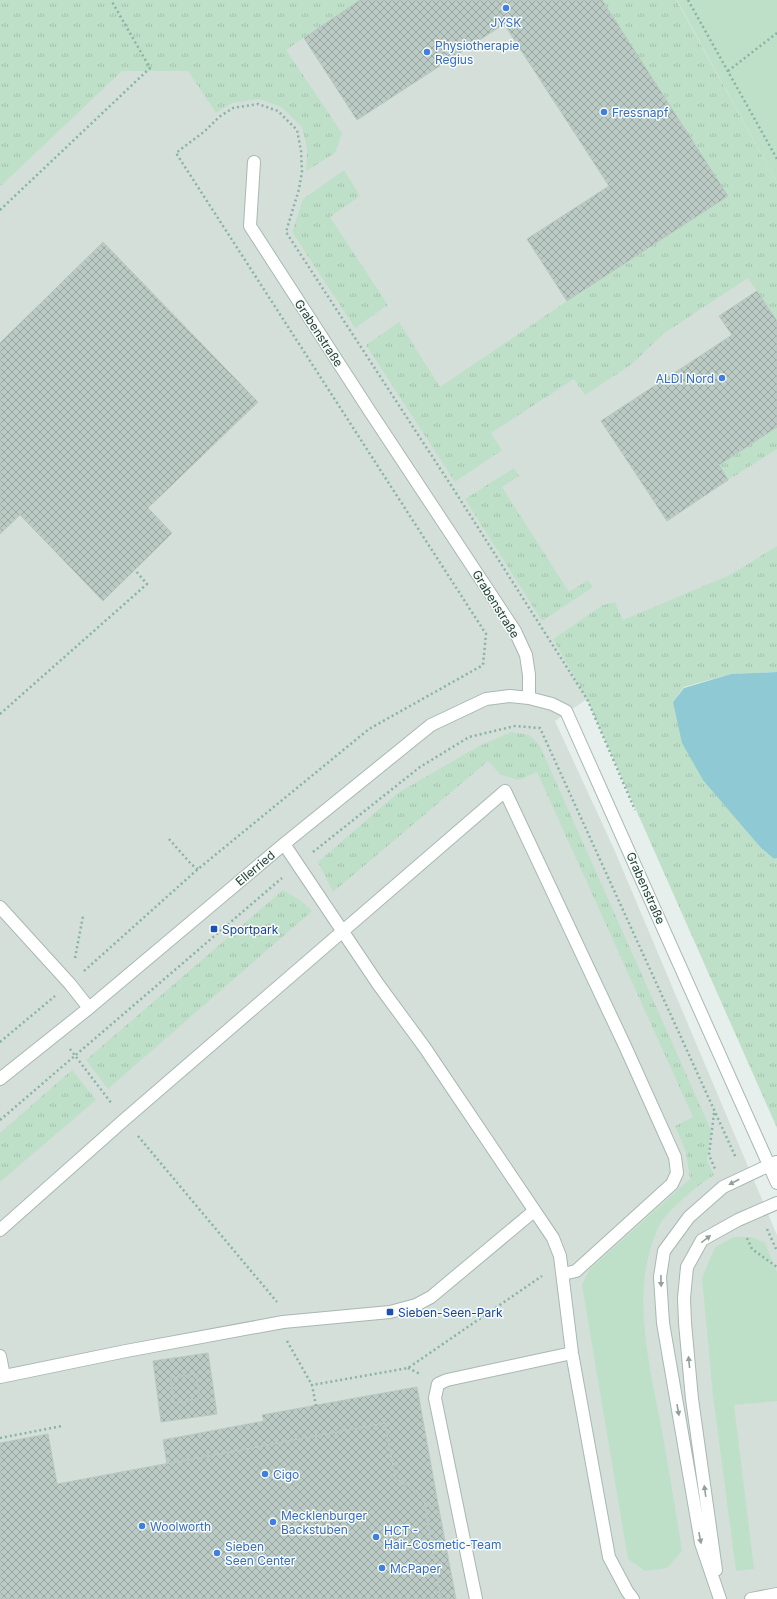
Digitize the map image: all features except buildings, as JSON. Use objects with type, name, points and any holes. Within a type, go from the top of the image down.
[{"type":"street","name":"Grabenstraße","points":[[254,162],[250,226],[515,631],[526,655],[529,674],[529,698],[552,704],[566,711],[773,1164],[777,1183]]},
{"type":"street","name":"Ellerried","points":[[0,1079],[89,1008],[284,844],[431,725],[486,699],[510,696],[529,698]]},
{"type":"street","points":[[0,1230],[124,1120],[505,791],[625,1046],[675,1157],[677,1173],[672,1184],[576,1271],[563,1274]]},
{"type":"street","points":[[284,844],[378,984],[425,1048],[553,1238],[560,1256],[572,1353],[609,1557],[627,1592],[633,1599]]},
{"type":"street","points":[[0,907],[70,984],[89,1008]]},
{"type":"street","points":[[721,1599],[701,1543],[663,1323],[660,1277],[664,1251],[689,1217],[723,1187],[744,1176],[773,1164]]},
{"type":"street","points":[[721,1599],[710,1532],[685,1323],[684,1298],[687,1267],[702,1240],[738,1220],[777,1202]]},
{"type":"street","points":[[0,1356],[2,1377],[126,1351],[283,1322],[390,1312],[416,1305],[431,1297],[534,1211]]},
{"type":"street","points":[[476,1599],[435,1398],[438,1384],[447,1380],[572,1353]]},
{"type":"street","points":[[751,1599],[777,1594]]},
{"type":"path","points":[[0,210],[150,68],[111,0]]},
{"type":"path","points":[[688,0],[777,159]]},
{"type":"path","points":[[728,71],[777,33]]},
{"type":"path","points":[[0,1042],[70,984],[198,869],[369,729],[483,665],[486,634],[176,153]]},
{"type":"path","points":[[0,714],[147,584],[134,570]]},
{"type":"path","points":[[0,1120],[298,864],[420,767],[469,737],[515,726],[540,728],[744,1176]]},
{"type":"path","points":[[169,839],[192,865],[198,869]]},
{"type":"path","points":[[70,984],[83,916]]},
{"type":"path","points":[[56,1034],[76,1056],[124,1120],[277,1301],[283,1322],[285,1338],[312,1385],[316,1406]]},
{"type":"path","points":[[759,1211],[777,1251]]},
{"type":"path","points":[[312,1385],[408,1368],[540,1278],[560,1256]]},
{"type":"path","points":[[0,1438],[62,1426]]},
{"type":"shaded area","points":[[271,0],[677,0],[777,183],[777,589],[587,699],[555,721],[614,849],[777,1235],[777,1599],[0,1599],[0,187],[121,71],[188,71]]},
{"type":"green space","points":[[0,0],[360,0],[286,50],[342,133],[335,153],[306,171],[307,149],[302,127],[281,107],[259,99],[232,103],[216,113],[188,71],[122,71],[0,187]]},
{"type":"green space","points":[[602,0],[676,0],[777,183],[777,321],[748,278],[663,334],[632,364],[585,395],[574,379],[491,433],[502,450],[455,482],[366,345],[399,322],[440,387],[567,301],[728,196]]},
{"type":"green space","points":[[677,0],[777,0],[777,183]]},
{"type":"green space","points":[[344,170],[360,196],[330,217],[388,305],[355,328],[292,232],[303,199]]},
{"type":"green space","points":[[777,427],[777,449],[728,480],[719,465]]},
{"type":"green space","points":[[514,468],[519,476],[502,487],[569,592],[588,580],[593,587],[542,621],[465,499]]},
{"type":"green space","points":[[777,546],[777,672],[731,674],[684,687],[673,702],[738,820],[761,848],[774,859],[777,858],[777,1128],[587,699],[553,639],[603,605],[615,602],[623,620],[732,574]]},
{"type":"green space","points":[[511,732],[529,735],[539,744],[711,1130],[707,1161],[714,1175],[698,1186],[690,1179],[686,1152],[675,1126],[693,1117],[537,772],[519,780],[501,775],[488,761],[333,892],[318,862],[398,793],[477,747]]},
{"type":"green space","points":[[283,890],[300,900],[312,911],[108,1089],[86,1060]]},
{"type":"green space","points":[[72,1070],[96,1100],[0,1182],[0,1133]]},
{"type":"green space","points":[[690,1179],[698,1186],[671,1211],[661,1222],[658,1228],[649,1252],[643,1303],[652,1381],[665,1446],[682,1551],[667,1568],[645,1571],[628,1559],[582,1285],[590,1269]]},
{"type":"green space","points":[[734,1237],[752,1237],[765,1243],[777,1272],[777,1401],[734,1405],[754,1569],[736,1571],[713,1396],[702,1278],[715,1247]]},
{"type":"water","points":[[777,672],[777,858],[774,859],[761,848],[703,780],[682,743],[673,702],[684,688],[731,674]]},
{"type":"place","name":"JYSK","points":[[506,8]]},
{"type":"place","name":"Physiotherapie Regius","points":[[427,52]]},
{"type":"place","name":"Fressnapf","points":[[604,112]]},
{"type":"place","name":"ALDI Nord","points":[[722,378]]},
{"type":"place","name":"Sportpark","points":[[214,929]]},
{"type":"place","name":"Sieben-Seen-Park","points":[[390,1312]]},
{"type":"place","name":"Cigo","points":[[265,1474]]},
{"type":"place","name":"Mecklenburger Backstuben","points":[[273,1522]]},
{"type":"place","name":"Woolworth","points":[[142,1526]]},
{"type":"place","name":"HCT - Hair-Cosmetic-Team","points":[[376,1537]]},
{"type":"place","name":"Sieben Seen Center","points":[[217,1553]]},
{"type":"place","name":"McPaper","points":[[382,1568]]}]
